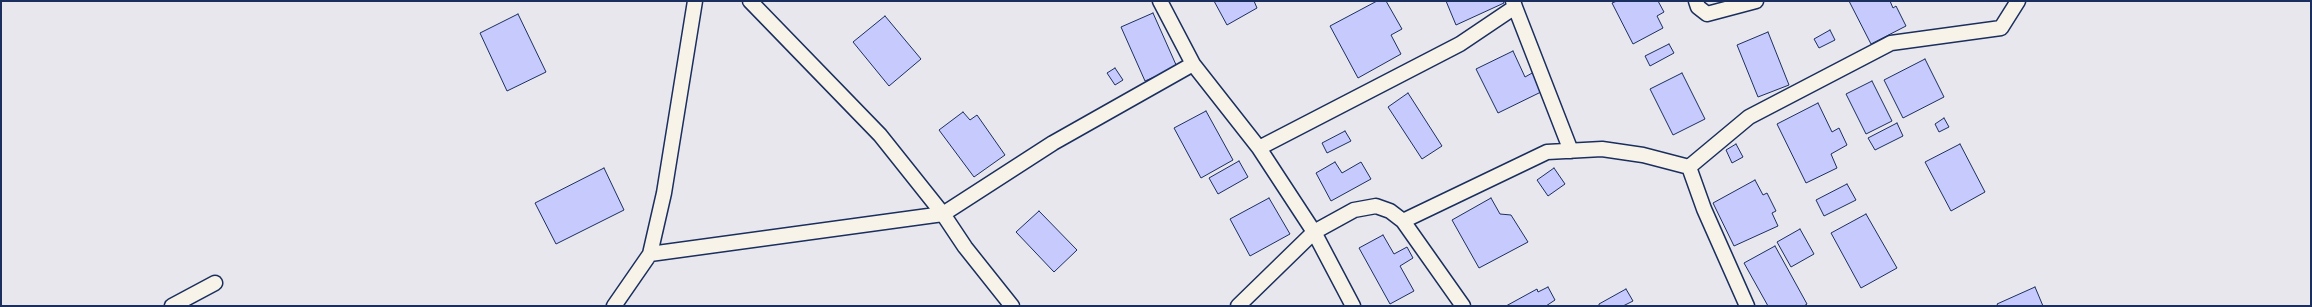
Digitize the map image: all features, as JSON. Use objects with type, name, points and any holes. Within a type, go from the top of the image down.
[{"type":"lane","points":[[614,306],[650,254],[664,193],[695,1]]},
{"type":"lane","points":[[750,1],[880,135],[943,214],[965,247],[1012,306]]},
{"type":"lane","points":[[1160,1],[1193,64],[1259,148],[1314,232],[1353,306]]},
{"type":"lane","points":[[1696,1],[1698,7],[1707,14],[1756,1]]},
{"type":"lane","points":[[1689,167],[1749,117],[1891,43],[2001,28],[2018,1]]},
{"type":"lane","points":[[1259,148],[1460,44],[1514,4],[1571,151]]},
{"type":"lane","points":[[650,254],[943,214],[1053,143],[1193,64]]},
{"type":"lane","points":[[1403,221],[1547,152],[1602,149],[1643,155],[1689,167]]},
{"type":"lane","points":[[1689,167],[1704,209],[1747,306]]},
{"type":"lane","points":[[1238,306],[1314,232],[1354,210],[1376,206],[1390,211],[1403,221],[1463,306]]},
{"type":"lane","points":[[172,306],[215,283]]},
{"type":"building","points":[[1214,1],[1254,1],[1257,8],[1227,25]]},
{"type":"building","points":[[1377,1],[1386,1],[1402,29],[1391,35],[1401,54],[1358,78],[1330,26]]},
{"type":"building","points":[[1446,1],[1503,1],[1504,3],[1456,25]]},
{"type":"building","points":[[1617,1],[1658,1],[1664,12],[1657,16],[1663,28],[1633,44],[1612,3]]},
{"type":"building","points":[[1849,1],[1890,1],[1893,8],[1896,6],[1906,26],[1871,44]]},
{"type":"building","points":[[1153,13],[1177,67],[1145,81],[1121,27]]},
{"type":"building","points":[[518,14],[546,72],[507,91],[480,33]]},
{"type":"building","points":[[885,16],[921,59],[889,86],[853,42]]},
{"type":"building","points":[[1830,30],[1835,40],[1819,48],[1814,39]]},
{"type":"building","points":[[1768,32],[1789,85],[1758,97],[1737,45]]},
{"type":"building","points":[[1669,44],[1674,53],[1650,66],[1645,56]]},
{"type":"building","points":[[1513,51],[1525,77],[1534,72],[1543,91],[1498,113],[1476,69]]},
{"type":"building","points":[[1925,59],[1944,97],[1903,118],[1884,80]]},
{"type":"building","points":[[1115,68],[1123,80],[1115,85],[1107,73]]},
{"type":"building","points":[[1682,73],[1705,119],[1673,135],[1650,89]]},
{"type":"building","points":[[1872,81],[1892,121],[1866,134],[1846,94]]},
{"type":"building","points":[[1408,93],[1442,146],[1422,159],[1388,107]]},
{"type":"building","points":[[1818,103],[1832,132],[1839,128],[1847,145],[1831,154],[1837,168],[1806,183],[1777,124]]},
{"type":"building","points":[[1206,111],[1233,160],[1201,178],[1174,128]]},
{"type":"building","points":[[963,112],[970,120],[977,115],[1005,155],[974,177],[939,130]]},
{"type":"building","points":[[1944,118],[1949,127],[1939,132],[1935,124]]},
{"type":"building","points":[[1897,123],[1903,136],[1875,150],[1868,138]]},
{"type":"building","points":[[1345,131],[1351,141],[1327,153],[1322,143]]},
{"type":"building","points":[[1736,144],[1743,157],[1732,163],[1726,150]]},
{"type":"building","points":[[1960,144],[1985,192],[1951,211],[1925,162]]},
{"type":"building","points":[[1239,161],[1248,177],[1218,194],[1209,178]]},
{"type":"building","points":[[1335,162],[1342,173],[1361,162],[1371,179],[1331,201],[1316,173]]},
{"type":"building","points":[[604,168],[624,210],[556,244],[535,203]]},
{"type":"building","points":[[1554,168],[1565,184],[1548,196],[1537,180]]},
{"type":"building","points":[[1755,180],[1763,195],[1767,193],[1776,211],[1772,213],[1778,226],[1734,246],[1713,203]]},
{"type":"building","points":[[1847,184],[1856,200],[1824,216],[1816,200]]},
{"type":"building","points":[[1269,198],[1290,234],[1250,256],[1230,219]]},
{"type":"building","points":[[1491,198],[1500,214],[1511,215],[1528,242],[1479,268],[1452,220]]},
{"type":"building","points":[[1039,211],[1077,250],[1054,272],[1016,232]]},
{"type":"building","points":[[1866,214],[1897,268],[1861,288],[1831,233]]},
{"type":"building","points":[[1800,229],[1814,254],[1791,267],[1777,242]]},
{"type":"building","points":[[1383,235],[1394,254],[1407,247],[1413,258],[1400,266],[1414,291],[1390,304],[1359,248]]},
{"type":"building","points":[[1775,246],[1807,304],[1804,306],[1768,306],[1744,263]]},
{"type":"building","points":[[1548,287],[1555,300],[1546,306],[1506,306],[1537,289],[1538,292]]},
{"type":"building","points":[[2035,287],[2043,306],[1998,306],[1997,304]]},
{"type":"building","points":[[1626,289],[1633,301],[1623,306],[1599,306],[1599,304]]}]
